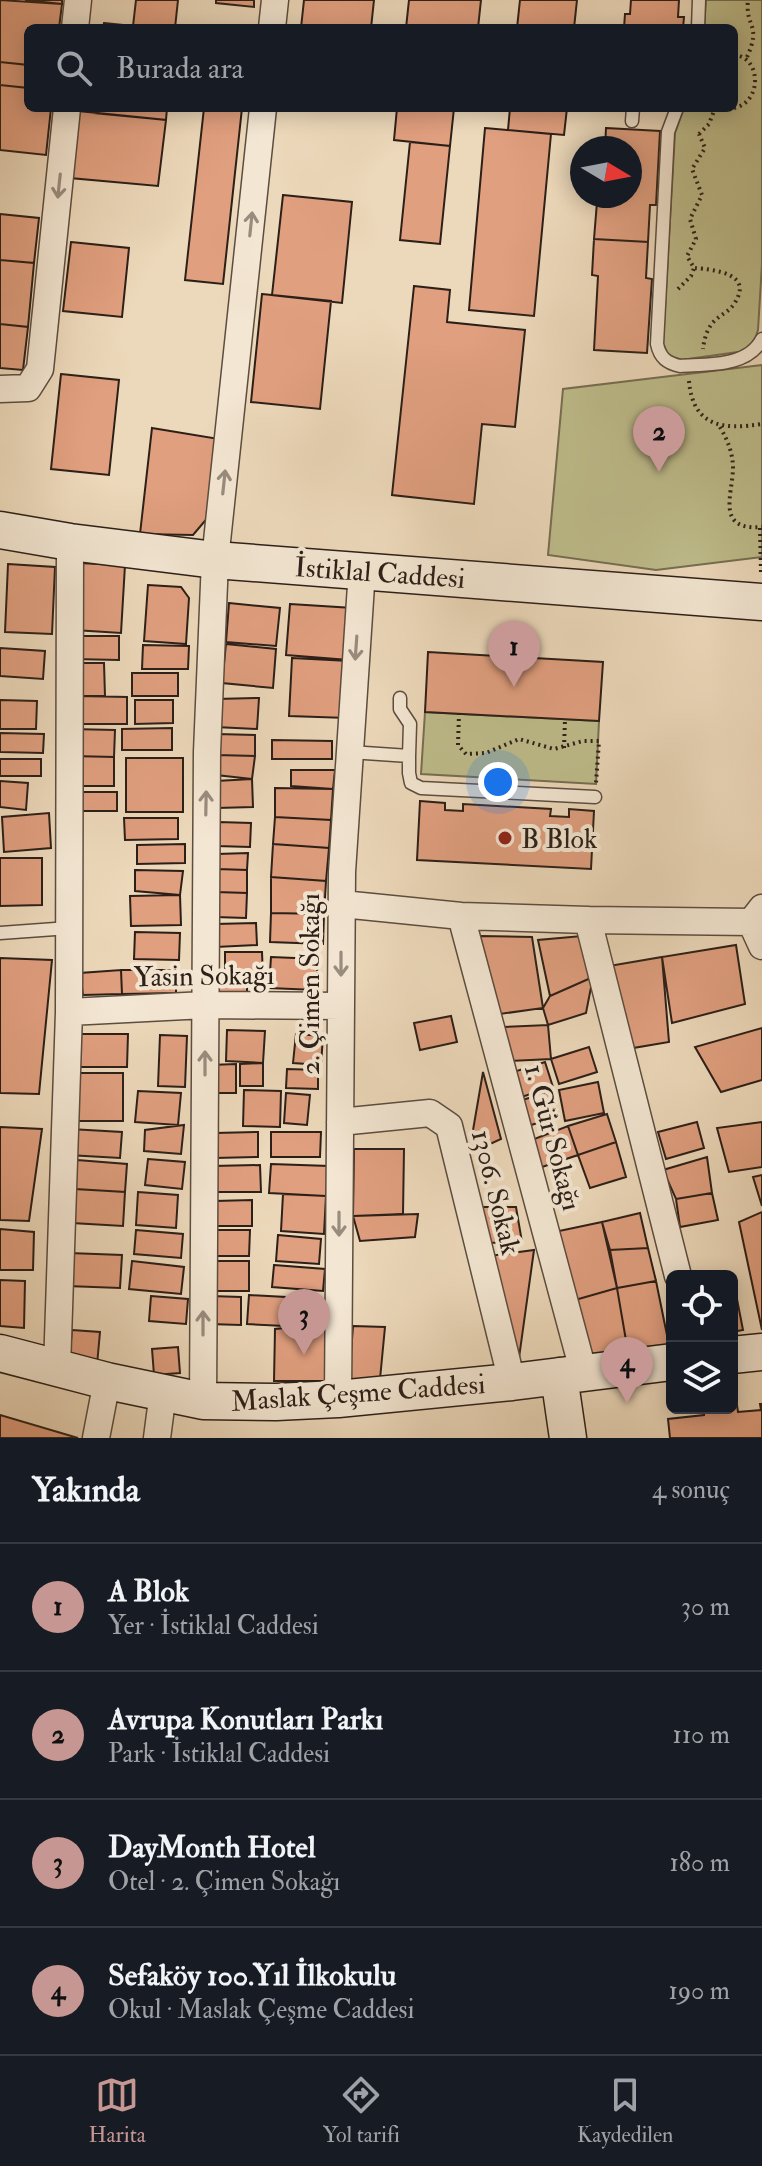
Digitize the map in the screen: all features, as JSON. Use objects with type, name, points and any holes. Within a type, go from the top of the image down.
[{"type":"street","points":[[75,24],[78,0]]},
{"type":"street","points":[[272,24],[275,0]]},
{"type":"street","points":[[0,389],[28,388],[40,369],[67,112]]},
{"type":"street","points":[[203,1401],[207,752],[215,560],[263,112]]},
{"type":"street","name":"İstiklal Caddesi","points":[[0,530],[215,560],[762,602]]},
{"type":"street","points":[[57,1368],[69,1012],[70,542]]},
{"type":"street","name":"2. Çimen Sokağı","points":[[338,1399],[342,904],[362,570]]},
{"type":"street","points":[[342,904],[461,916],[758,925]]},
{"type":"street","name":"1. Gür Sokağı","points":[[461,916],[572,1375]]},
{"type":"street","points":[[588,920],[676,1270]]},
{"type":"street","name":"Yasin Sokağı","points":[[69,1012],[205,1005],[341,1006]]},
{"type":"street","name":"1306. Sokak","points":[[340,1122],[430,1113],[449,1126],[512,1382]]},
{"type":"street","points":[[738,1354],[762,1352]]},
{"type":"street","name":"Maslak Çeşme Caddesi","points":[[0,1353],[107,1381],[203,1401],[338,1399],[666,1363]]},
{"type":"street","points":[[568,1438],[572,1375]]},
{"type":"street","points":[[96,1438],[107,1381]]},
{"type":"street","points":[[157,1438],[163,1392]]},
{"type":"lane","points":[[698,24],[699,0]]},
{"type":"lane","points":[[676,112],[668,132],[657,344],[663,359],[671,364],[688,366],[748,357],[762,339]]},
{"type":"lane","points":[[400,698],[400,709],[410,724],[409,779],[415,786],[595,797]]},
{"type":"lane","points":[[350,752],[409,756]]},
{"type":"lane","points":[[0,933],[69,928]]},
{"type":"path","points":[[747,57],[755,36],[748,13],[748,0]]},
{"type":"path","points":[[738,56],[747,57],[759,71],[760,89],[750,103],[738,107]]},
{"type":"path","points":[[694,268],[687,256],[696,239],[690,219],[702,191],[692,169],[705,151],[705,143],[699,134],[709,124],[714,112]]},
{"type":"path","points":[[678,288],[691,276],[694,268]]},
{"type":"path","points":[[694,268],[727,272],[736,279],[738,286],[734,304],[708,328],[703,347],[704,363]]},
{"type":"path","points":[[688,366],[693,405],[720,427],[732,453],[732,481],[728,499],[731,515],[743,525],[761,528],[762,580]]},
{"type":"path","points":[[720,427],[762,424]]},
{"type":"path","points":[[459,713],[458,745],[466,754],[486,753],[519,739],[554,749],[583,741],[599,741],[595,797]]},
{"type":"path","points":[[564,748],[565,719]]},
{"type":"shaded area","points":[[706,0],[762,0],[762,264],[758,330],[745,351],[681,360],[668,355],[663,343],[675,133],[683,112],[738,112],[738,24],[704,24]]},
{"type":"shaded area","points":[[762,365],[762,557],[656,570],[548,555],[563,389]]},
{"type":"shaded area","points":[[425,712],[599,721],[596,784],[421,774]]},
{"type":"building","points":[[0,0],[62,4],[60,24],[24,24],[24,65],[0,62]]},
{"type":"building","points":[[25,0],[62,0],[62,4]]},
{"type":"building","points":[[136,0],[178,0],[175,24],[133,24]]},
{"type":"building","points":[[216,0],[254,0],[254,7],[216,3]]},
{"type":"building","points":[[304,0],[374,0],[371,24],[301,24]]},
{"type":"building","points":[[409,0],[481,0],[478,24],[406,24]]},
{"type":"building","points":[[520,0],[577,0],[574,24],[517,24]]},
{"type":"building","points":[[631,0],[679,0],[678,17],[684,17],[683,24],[624,24],[625,14],[630,14]]},
{"type":"building","points":[[0,62],[24,65],[24,88],[0,85]]},
{"type":"building","points":[[0,85],[24,88],[24,112],[51,112],[46,155],[0,150]]},
{"type":"building","points":[[78,112],[166,120],[158,186],[70,178]]},
{"type":"building","points":[[94,112],[167,112],[166,120]]},
{"type":"building","points":[[204,112],[242,112],[223,284],[185,280]]},
{"type":"building","points":[[397,112],[454,112],[450,146],[394,140]]},
{"type":"building","points":[[510,112],[567,112],[564,135],[508,130]]},
{"type":"building","points":[[485,128],[551,134],[534,316],[469,310]]},
{"type":"building","points":[[606,128],[660,131],[656,205],[650,205],[648,242],[594,239],[597,208],[642,208],[642,136],[606,136]]},
{"type":"building","points":[[410,142],[450,146],[440,244],[400,240]]},
{"type":"building","points":[[283,195],[352,202],[342,303],[272,295]]},
{"type":"building","points":[[0,214],[39,218],[34,263],[0,260]]},
{"type":"building","points":[[594,239],[648,242],[646,278],[652,279],[647,353],[594,350],[598,276],[592,275]]},
{"type":"building","points":[[71,242],[129,248],[122,317],[63,311]]},
{"type":"building","points":[[0,260],[34,263],[28,327],[0,324]]},
{"type":"building","points":[[414,286],[450,290],[447,322],[525,330],[515,427],[482,424],[474,504],[392,495]]},
{"type":"building","points":[[262,294],[331,301],[320,409],[251,402]]},
{"type":"building","points":[[0,324],[28,327],[23,370],[0,368]]},
{"type":"building","points":[[61,374],[119,380],[109,475],[51,469]]},
{"type":"building","points":[[152,428],[219,439],[210,515],[193,535],[140,534]]},
{"type":"building","points":[[77,563],[125,565],[121,633],[74,630]]},
{"type":"building","points":[[8,564],[55,567],[52,634],[5,632]]},
{"type":"building","points":[[148,585],[181,587],[189,598],[186,644],[144,641]]},
{"type":"building","points":[[229,603],[280,608],[276,646],[226,642]]},
{"type":"building","points":[[290,604],[353,608],[349,660],[286,655]]},
{"type":"building","points":[[73,636],[119,636],[119,660],[73,659]]},
{"type":"building","points":[[226,644],[276,649],[273,688],[222,683]]},
{"type":"building","points":[[143,645],[189,646],[188,669],[142,669]]},
{"type":"building","points":[[0,648],[45,651],[43,679],[0,676]]},
{"type":"building","points":[[428,652],[603,662],[599,721],[425,712]]},
{"type":"building","points":[[292,658],[349,661],[347,718],[289,716]]},
{"type":"building","points":[[72,663],[104,663],[105,696],[79,696]]},
{"type":"building","points":[[132,673],[178,673],[178,696],[132,696]]},
{"type":"building","points":[[79,696],[127,697],[127,724],[79,724]]},
{"type":"building","points":[[259,698],[257,729],[216,727],[216,699]]},
{"type":"building","points":[[0,700],[37,701],[36,729],[0,729]]},
{"type":"building","points":[[135,700],[173,700],[173,723],[135,724]]},
{"type":"building","points":[[172,728],[172,750],[122,750],[122,729]]},
{"type":"building","points":[[71,729],[115,730],[114,757],[72,756]]},
{"type":"building","points":[[0,733],[44,734],[43,753],[0,752]]},
{"type":"building","points":[[217,734],[255,735],[255,756],[217,755]]},
{"type":"building","points":[[272,740],[332,741],[332,759],[272,759]]},
{"type":"building","points":[[217,755],[255,756],[252,779],[216,775]]},
{"type":"building","points":[[72,756],[114,757],[114,786],[71,786]]},
{"type":"building","points":[[126,758],[183,758],[183,812],[126,812]]},
{"type":"building","points":[[0,759],[41,759],[41,776],[0,776]]},
{"type":"building","points":[[291,770],[335,770],[333,789],[291,786]]},
{"type":"building","points":[[252,779],[253,807],[217,808],[216,781]]},
{"type":"building","points":[[0,781],[28,783],[26,810],[0,807]]},
{"type":"building","points":[[275,788],[333,789],[331,820],[275,817]]},
{"type":"building","points":[[71,792],[117,792],[117,811],[71,811]]},
{"type":"building","name":"B Blok","points":[[420,801],[445,803],[445,810],[463,811],[463,804],[551,809],[550,816],[569,817],[569,809],[594,811],[591,869],[417,860]]},
{"type":"building","points":[[49,813],[51,848],[4,852],[2,817]]},
{"type":"building","points":[[275,817],[331,820],[329,848],[273,844]]},
{"type":"building","points":[[124,818],[178,818],[178,839],[125,840]]},
{"type":"building","points":[[218,822],[251,823],[250,847],[217,846]]},
{"type":"building","points":[[185,844],[185,863],[137,864],[137,845]]},
{"type":"building","points":[[273,844],[329,848],[326,881],[271,877]]},
{"type":"building","points":[[248,853],[247,870],[217,869],[217,854]]},
{"type":"building","points":[[0,858],[42,858],[42,905],[0,906]]},
{"type":"building","points":[[217,869],[247,870],[247,893],[216,892]]},
{"type":"building","points":[[135,870],[183,871],[180,895],[135,891]]},
{"type":"building","points":[[271,877],[326,881],[324,914],[271,913]]},
{"type":"building","points":[[216,892],[247,893],[246,918],[215,917]]},
{"type":"building","points":[[180,895],[181,925],[131,926],[130,896]]},
{"type":"building","points":[[271,913],[324,914],[323,944],[270,942]]},
{"type":"building","points":[[256,923],[257,945],[216,947],[215,924]]},
{"type":"building","points":[[135,932],[180,933],[179,960],[134,959]]},
{"type":"building","points":[[480,936],[532,937],[543,1008],[500,1014]]},
{"type":"building","points":[[582,936],[593,977],[550,996],[538,940]]},
{"type":"building","points":[[736,945],[745,1004],[672,1023],[662,957]]},
{"type":"building","points":[[225,952],[262,952],[263,978],[225,978]]},
{"type":"building","points":[[271,957],[318,959],[316,990],[269,988]]},
{"type":"building","points":[[662,957],[669,1042],[633,1048],[609,966]]},
{"type":"building","points":[[0,958],[52,960],[39,1094],[0,1093]]},
{"type":"building","points":[[121,970],[176,970],[176,993],[122,994]]},
{"type":"building","points":[[121,970],[122,994],[83,995],[80,973]]},
{"type":"building","points":[[593,977],[586,1013],[548,1025],[543,1008],[550,996]]},
{"type":"building","points":[[209,982],[247,982],[247,1002],[209,1001]]},
{"type":"building","points":[[451,1016],[457,1042],[420,1050],[414,1023]]},
{"type":"building","points":[[548,1025],[551,1059],[510,1061],[503,1027]]},
{"type":"building","points":[[762,1028],[762,1080],[721,1092],[695,1047]]},
{"type":"building","points":[[227,1030],[265,1031],[263,1063],[226,1061]]},
{"type":"building","points":[[71,1034],[128,1034],[127,1067],[71,1067]]},
{"type":"building","points":[[296,1034],[323,1036],[321,1065],[293,1063]]},
{"type":"building","points":[[160,1035],[187,1036],[185,1087],[158,1086]]},
{"type":"building","points":[[589,1047],[597,1072],[559,1084],[551,1059]]},
{"type":"building","points":[[545,1062],[553,1087],[515,1099],[507,1074]]},
{"type":"building","points":[[263,1063],[263,1086],[240,1086],[240,1064]]},
{"type":"building","points":[[236,1064],[236,1093],[210,1093],[210,1065]]},
{"type":"building","points":[[287,1069],[318,1070],[318,1089],[286,1088]]},
{"type":"building","points":[[483,1072],[501,1139],[475,1151],[472,1136]]},
{"type":"building","points":[[68,1073],[123,1073],[123,1121],[68,1121]]},
{"type":"building","points":[[598,1082],[604,1113],[565,1121],[559,1090]]},
{"type":"building","points":[[244,1090],[281,1091],[280,1127],[243,1126]]},
{"type":"building","points":[[138,1091],[181,1093],[178,1125],[135,1122]]},
{"type":"building","points":[[551,1091],[559,1116],[522,1128],[513,1103]]},
{"type":"building","points":[[286,1093],[310,1095],[307,1125],[284,1123]]},
{"type":"building","points":[[607,1114],[616,1142],[578,1155],[568,1126]]},
{"type":"building","points":[[697,1122],[704,1148],[666,1159],[658,1132]]},
{"type":"building","points":[[762,1122],[762,1167],[729,1172],[717,1128]]},
{"type":"building","points":[[184,1125],[181,1154],[144,1151],[145,1130]]},
{"type":"building","points":[[568,1126],[578,1155],[539,1168],[529,1141]]},
{"type":"building","points":[[0,1127],[42,1129],[29,1221],[0,1220]]},
{"type":"building","points":[[70,1129],[122,1132],[120,1158],[68,1155]]},
{"type":"building","points":[[258,1132],[258,1157],[215,1158],[215,1133]]},
{"type":"building","points":[[271,1132],[321,1132],[320,1157],[271,1157]]},
{"type":"building","points":[[616,1142],[626,1177],[590,1188],[578,1155]]},
{"type":"building","points":[[354,1149],[404,1149],[403,1214],[353,1216]]},
{"type":"building","points":[[707,1157],[712,1193],[676,1199],[663,1170]]},
{"type":"building","points":[[148,1159],[185,1162],[182,1189],[145,1185]]},
{"type":"building","points":[[77,1160],[127,1164],[125,1192],[75,1189]]},
{"type":"building","points":[[271,1164],[329,1166],[326,1196],[269,1193]]},
{"type":"building","points":[[260,1165],[261,1192],[213,1192],[213,1166]]},
{"type":"building","points":[[762,1175],[762,1206],[753,1177]]},
{"type":"building","points":[[75,1189],[125,1192],[123,1226],[72,1223]]},
{"type":"building","points":[[138,1192],[178,1195],[176,1228],[136,1225]]},
{"type":"building","points":[[712,1193],[718,1220],[680,1227],[676,1199]]},
{"type":"building","points":[[283,1194],[326,1196],[324,1234],[281,1231]]},
{"type":"building","points":[[252,1200],[252,1226],[215,1226],[215,1201]]},
{"type":"building","points":[[481,1207],[516,1207],[522,1242],[486,1243]]},
{"type":"building","points":[[762,1212],[762,1330],[739,1222]]},
{"type":"building","points":[[640,1213],[648,1248],[610,1250],[602,1222]]},
{"type":"building","points":[[418,1214],[415,1237],[360,1241],[353,1216]]},
{"type":"building","points":[[602,1222],[617,1288],[575,1300],[559,1231]]},
{"type":"building","points":[[0,1229],[34,1232],[33,1270],[0,1270]]},
{"type":"building","points":[[136,1230],[183,1234],[181,1258],[134,1254]]},
{"type":"building","points":[[210,1230],[250,1230],[249,1256],[210,1256]]},
{"type":"building","points":[[278,1235],[321,1239],[319,1264],[276,1261]]},
{"type":"building","points":[[648,1248],[656,1281],[617,1288],[610,1250]]},
{"type":"building","points":[[534,1250],[518,1365],[489,1256]]},
{"type":"building","points":[[69,1253],[122,1255],[120,1288],[67,1286]]},
{"type":"building","points":[[132,1261],[184,1267],[181,1294],[129,1289]]},
{"type":"building","points":[[209,1261],[249,1261],[249,1291],[209,1291]]},
{"type":"building","points":[[274,1265],[325,1269],[323,1291],[272,1287]]},
{"type":"building","points":[[0,1280],[25,1281],[24,1328],[0,1326]]},
{"type":"building","points":[[656,1281],[666,1346],[628,1352],[617,1288]]},
{"type":"building","points":[[617,1288],[628,1352],[588,1356],[575,1300]]},
{"type":"building","points":[[249,1295],[286,1297],[284,1326],[247,1324]]},
{"type":"building","points":[[151,1296],[188,1299],[186,1324],[149,1321]]},
{"type":"building","points":[[210,1296],[241,1297],[241,1325],[209,1324]]},
{"type":"building","points":[[738,1304],[743,1330],[738,1331]]},
{"type":"building","points":[[334,1323],[332,1381],[274,1381],[275,1329]]},
{"type":"building","points":[[353,1326],[385,1327],[380,1379],[349,1381]]},
{"type":"building","points":[[72,1330],[100,1332],[97,1365],[69,1363]]},
{"type":"building","points":[[178,1347],[180,1373],[154,1375],[152,1349]]},
{"type":"building","points":[[762,1404],[762,1438],[670,1438],[668,1419],[761,1410]]},
{"type":"building","points":[[0,1415],[78,1438],[0,1438]]},
{"type":"place","name":"Avrupa Konutları Parkı","points":[[659,472]]},
{"type":"place","name":"A Blok","points":[[514,687]]},
{"type":"place","name":"B Blok","points":[[505,838]]},
{"type":"place","name":"DayMonth Hotel","points":[[304,1355]]},
{"type":"place","name":"Sefaköy 100.Yıl İlkokulu","points":[[627,1403]]}]
